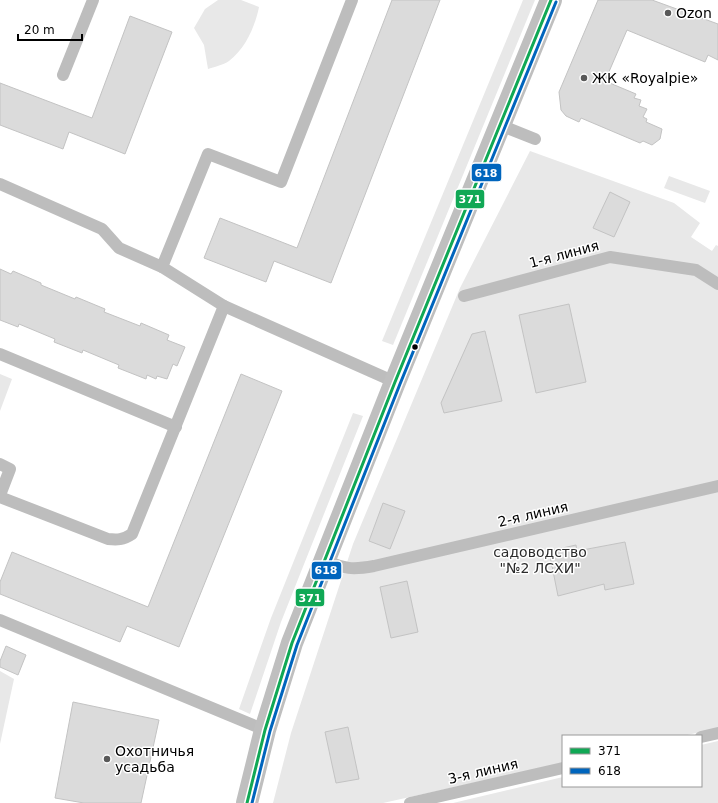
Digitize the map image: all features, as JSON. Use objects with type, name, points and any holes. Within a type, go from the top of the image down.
[{"type":"street","points":[[247,803],[265,730],[292,643],[395,382],[551,0]]},
{"type":"lane","points":[[63,75],[93,0]]},
{"type":"lane","points":[[162,267],[208,154],[281,182],[352,0]]},
{"type":"lane","points":[[500,124],[535,139]]},
{"type":"lane","points":[[0,184],[102,229],[119,248],[162,267],[224,306],[395,382]]},
{"type":"lane","name":"1-я линия","points":[[464,296],[610,257],[696,270],[718,284]]},
{"type":"lane","points":[[0,464],[10,469],[0,496],[108,539],[118,540],[126,538],[132,534],[224,306]]},
{"type":"lane","points":[[0,354],[176,427]]},
{"type":"lane","name":"2-я линия","points":[[324,560],[337,566],[355,569],[374,566],[718,486]]},
{"type":"lane","points":[[0,620],[265,730]]},
{"type":"lane","points":[[702,736],[718,733]]},
{"type":"lane","name":"3-я линия","points":[[410,803],[562,768]]},
{"type":"green space","points":[[218,0],[241,0],[259,7],[252,30],[240,50],[229,61],[208,69],[204,45],[194,28],[205,9]]},
{"type":"green space","points":[[523,0],[535,0],[393,345],[382,341]]},
{"type":"green space","name":"садоводство \"№2 ЛСХИ\"","points":[[530,151],[674,203],[700,223],[691,237],[712,251],[716,245],[718,246],[718,728],[687,735],[562,735],[562,763],[383,803],[273,803],[291,733],[353,544],[460,288]]},
{"type":"green space","points":[[669,176],[710,191],[705,203],[664,188]]},
{"type":"green space","points":[[0,374],[12,379],[0,411]]},
{"type":"green space","points":[[353,413],[363,416],[281,622],[250,714],[239,709],[271,618]]},
{"type":"green space","points":[[0,671],[14,679],[0,744]]},
{"type":"green space","points":[[718,741],[718,803],[453,803],[562,777],[562,787],[702,787],[702,745]]},
{"type":"building","points":[[392,0],[440,0],[331,283],[274,261],[266,282],[204,258],[220,218],[297,248]]},
{"type":"building","name":"ЖК «Royalpie»","points":[[598,0],[652,0],[718,24],[718,60],[708,55],[705,62],[627,30],[605,81],[636,94],[634,98],[641,100],[639,106],[647,109],[643,117],[647,119],[646,122],[662,129],[660,139],[652,145],[643,141],[640,143],[581,118],[579,122],[566,116],[561,110],[559,92]]},
{"type":"building","points":[[130,16],[172,32],[125,154],[69,132],[63,149],[0,125],[0,83],[92,118]]},
{"type":"building","points":[[610,192],[630,202],[614,237],[593,228]]},
{"type":"building","points":[[0,269],[11,274],[13,271],[41,283],[41,285],[105,309],[104,312],[140,326],[141,323],[169,335],[167,340],[185,347],[177,366],[173,364],[167,379],[157,376],[156,379],[147,375],[146,379],[118,368],[119,365],[83,350],[82,353],[54,342],[55,339],[19,324],[18,327],[0,320]]},
{"type":"building","points":[[569,304],[586,382],[536,393],[519,315]]},
{"type":"building","points":[[485,331],[502,401],[444,413],[441,403],[472,334]]},
{"type":"building","points":[[241,374],[282,391],[179,647],[127,626],[120,642],[0,594],[0,582],[12,552],[148,607]]},
{"type":"building","points":[[383,503],[405,511],[390,549],[369,541]]},
{"type":"building","points":[[625,542],[634,584],[605,590],[604,584],[558,596],[549,551],[576,545],[577,551]]},
{"type":"building","points":[[407,581],[418,632],[391,638],[380,587]]},
{"type":"building","points":[[6,646],[26,655],[18,675],[0,667],[0,661]]},
{"type":"building","name":"Охотничья усадьба","points":[[73,702],[159,720],[141,803],[84,803],[55,798]]},
{"type":"building","points":[[348,727],[359,779],[336,783],[325,732]]},
{"type":"transit line","name":"371","points":[[247,803],[265,730],[292,643],[395,382],[551,0]]},
{"type":"transit line","name":"618","points":[[252,803],[270,731],[297,645],[400,384],[556,2]]},
{"type":"place","name":"Ozon","points":[[668,13]]},
{"type":"place","name":"ЖК «Royalpie»","points":[[584,78]]},
{"type":"place","name":"Охотничья усадьба","points":[[107,759]]}]
